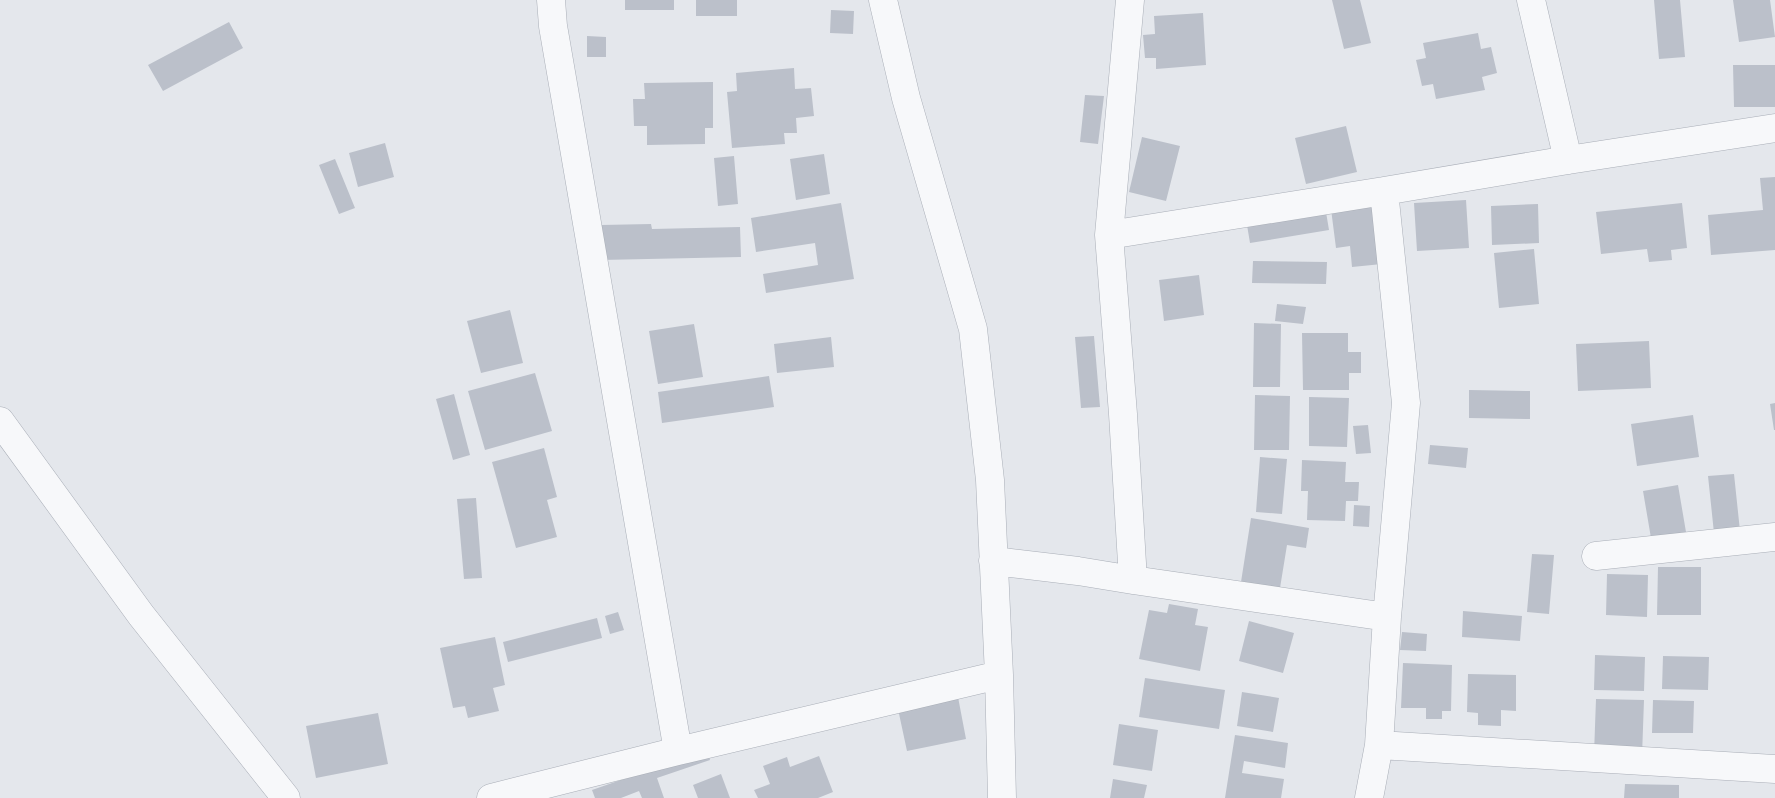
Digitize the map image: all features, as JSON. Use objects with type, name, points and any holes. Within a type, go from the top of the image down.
[{"type":"street","points":[[551,0],[553,26],[678,751]]},
{"type":"street","points":[[883,0],[906,98],[973,329],[990,480],[999,675],[1002,798]]},
{"type":"street","points":[[1130,0],[1109,235],[1123,414],[1133,580]]},
{"type":"street","points":[[1531,0],[1568,160]]},
{"type":"street","points":[[1109,235],[1775,128]]},
{"type":"street","points":[[1369,798],[1379,745],[1387,616],[1406,403],[1384,191]]},
{"type":"street","points":[[0,421],[141,615],[286,798]]},
{"type":"street","points":[[1596,556],[1775,537]]},
{"type":"street","points":[[994,561],[1078,571],[1387,616]]},
{"type":"street","points":[[492,798],[678,751],[999,675]]},
{"type":"street","points":[[1379,745],[1775,769]]},
{"type":"building","points":[[625,0],[674,0],[674,10],[625,10]]},
{"type":"building","points":[[696,0],[737,0],[737,16],[696,16]]},
{"type":"building","points":[[1332,0],[1360,0],[1371,43],[1344,49]]},
{"type":"building","points":[[1654,0],[1680,0],[1685,57],[1659,59]]},
{"type":"building","points":[[1733,0],[1770,0],[1775,37],[1739,42]]},
{"type":"building","points":[[831,10],[854,11],[853,34],[830,33]]},
{"type":"building","points":[[1203,13],[1206,65],[1156,69],[1156,58],[1145,58],[1143,35],[1155,34],[1154,16]]},
{"type":"building","points":[[229,22],[243,48],[163,91],[148,65]]},
{"type":"building","points":[[1478,33],[1481,49],[1491,47],[1497,73],[1482,77],[1485,90],[1436,99],[1433,84],[1422,86],[1416,60],[1426,58],[1423,43]]},
{"type":"building","points":[[587,36],[606,37],[606,57],[587,57]]},
{"type":"building","points":[[1733,65],[1775,65],[1775,107],[1734,107]]},
{"type":"building","points":[[794,68],[795,89],[811,88],[814,116],[796,118],[797,133],[784,133],[785,144],[732,148],[727,92],[737,91],[736,73]]},
{"type":"building","points":[[713,82],[713,128],[705,128],[705,144],[647,145],[647,126],[634,126],[633,99],[645,99],[644,83]]},
{"type":"building","points":[[1085,95],[1104,96],[1098,144],[1080,142]]},
{"type":"building","points":[[1346,126],[1357,172],[1306,184],[1295,138]]},
{"type":"building","points":[[1142,137],[1180,146],[1166,201],[1129,192]]},
{"type":"building","points":[[385,143],[394,177],[358,187],[349,153]]},
{"type":"building","points":[[824,154],[830,194],[796,200],[790,159]]},
{"type":"building","points":[[734,156],[738,204],[718,206],[714,158]]},
{"type":"building","points":[[335,159],[355,208],[339,214],[319,165]]},
{"type":"building","points":[[1775,177],[1775,250],[1711,255],[1708,215],[1763,210],[1760,178]]},
{"type":"building","points":[[1466,200],[1469,248],[1417,251],[1414,203]]},
{"type":"building","points":[[841,203],[854,279],[766,293],[763,274],[818,265],[815,243],[756,252],[751,218]]},
{"type":"building","points":[[1682,203],[1687,248],[1671,250],[1672,260],[1649,262],[1647,249],[1601,254],[1596,212]]},
{"type":"building","points":[[1375,204],[1382,264],[1352,267],[1350,246],[1336,248],[1331,209]]},
{"type":"building","points":[[1538,204],[1539,243],[1492,245],[1491,206]]},
{"type":"building","points":[[1326,212],[1329,230],[1250,243],[1247,225]]},
{"type":"building","points":[[651,224],[652,229],[740,227],[741,257],[601,260],[601,225]]},
{"type":"building","points":[[1534,249],[1539,304],[1499,308],[1494,253]]},
{"type":"building","points":[[1253,261],[1327,262],[1326,284],[1252,283]]},
{"type":"building","points":[[1199,275],[1204,315],[1164,321],[1159,280]]},
{"type":"building","points":[[1277,304],[1306,307],[1303,324],[1275,321]]},
{"type":"building","points":[[510,310],[523,363],[481,373],[467,321]]},
{"type":"building","points":[[1254,323],[1281,324],[1280,387],[1253,387]]},
{"type":"building","points":[[694,324],[703,377],[658,384],[649,331]]},
{"type":"building","points":[[1302,333],[1348,333],[1348,352],[1361,352],[1361,373],[1349,373],[1349,390],[1303,390]]},
{"type":"building","points":[[1094,336],[1100,407],[1081,408],[1075,337]]},
{"type":"building","points":[[831,337],[834,367],[777,373],[774,344]]},
{"type":"building","points":[[1649,341],[1651,388],[1578,391],[1576,344]]},
{"type":"building","points":[[535,373],[552,431],[485,450],[468,391]]},
{"type":"building","points":[[769,376],[774,407],[662,423],[658,392]]},
{"type":"building","points":[[1469,390],[1530,391],[1530,419],[1469,418]]},
{"type":"building","points":[[454,394],[470,455],[453,460],[436,399]]},
{"type":"building","points":[[1255,395],[1290,396],[1289,450],[1254,450]]},
{"type":"building","points":[[1309,397],[1349,398],[1347,447],[1309,446]]},
{"type":"building","points":[[1775,403],[1775,430],[1774,430],[1770,404]]},
{"type":"building","points":[[1693,415],[1699,457],[1637,466],[1631,424]]},
{"type":"building","points":[[1368,425],[1371,453],[1356,454],[1353,426]]},
{"type":"building","points":[[1430,445],[1468,448],[1466,468],[1428,464]]},
{"type":"building","points":[[544,448],[557,497],[547,500],[557,537],[516,548],[492,462]]},
{"type":"building","points":[[1260,457],[1287,459],[1282,514],[1256,512]]},
{"type":"building","points":[[1302,460],[1346,462],[1345,482],[1359,482],[1358,501],[1346,501],[1345,521],[1307,520],[1308,491],[1301,491]]},
{"type":"building","points":[[1734,474],[1740,531],[1714,533],[1708,476]]},
{"type":"building","points":[[1678,485],[1686,532],[1651,538],[1643,491]]},
{"type":"building","points":[[476,498],[482,578],[464,579],[457,499]]},
{"type":"building","points":[[1354,505],[1370,506],[1369,527],[1353,526]]},
{"type":"building","points":[[1251,518],[1309,528],[1306,548],[1287,545],[1280,588],[1241,582]]},
{"type":"building","points":[[1532,554],[1554,555],[1549,614],[1527,612]]},
{"type":"building","points":[[1658,567],[1701,567],[1701,615],[1657,615]]},
{"type":"building","points":[[1607,574],[1648,575],[1647,617],[1606,615]]},
{"type":"building","points":[[1169,604],[1198,609],[1195,625],[1208,627],[1200,671],[1139,659],[1149,610],[1167,613]]},
{"type":"building","points":[[1463,611],[1522,616],[1520,641],[1462,637]]},
{"type":"building","points":[[618,612],[624,630],[610,634],[605,616]]},
{"type":"building","points":[[597,618],[602,638],[508,662],[503,642]]},
{"type":"building","points":[[1249,621],[1294,633],[1283,673],[1239,661]]},
{"type":"building","points":[[1402,632],[1427,634],[1426,651],[1400,650]]},
{"type":"building","points":[[495,637],[505,685],[493,688],[499,711],[468,718],[465,706],[453,708],[440,648]]},
{"type":"building","points":[[1595,655],[1645,657],[1644,691],[1594,690]]},
{"type":"building","points":[[1663,656],[1709,657],[1708,690],[1662,689]]},
{"type":"building","points":[[1403,663],[1452,665],[1451,711],[1442,711],[1442,719],[1426,719],[1426,708],[1401,708]]},
{"type":"building","points":[[1468,674],[1516,675],[1516,711],[1501,710],[1501,726],[1478,725],[1478,713],[1467,712]]},
{"type":"building","points":[[1145,678],[1225,690],[1219,729],[1139,717]]},
{"type":"building","points":[[1242,692],[1279,698],[1273,732],[1237,726]]},
{"type":"building","points":[[958,697],[966,739],[907,751],[898,709]]},
{"type":"building","points":[[1596,699],[1644,700],[1642,756],[1594,754]]},
{"type":"building","points":[[1653,700],[1694,701],[1693,733],[1652,733]]},
{"type":"building","points":[[378,713],[388,764],[316,778],[306,726]]},
{"type":"building","points":[[1119,724],[1158,730],[1152,771],[1113,765]]},
{"type":"building","points":[[1235,735],[1288,743],[1285,768],[1244,761],[1242,773],[1284,779],[1281,798],[1225,798]]},
{"type":"building","points":[[707,750],[710,760],[657,778],[664,798],[642,798],[639,791],[621,798],[595,798],[592,790]]},
{"type":"building","points":[[819,756],[833,792],[818,798],[758,798],[754,790],[770,784],[763,766],[787,757],[790,767]]},
{"type":"building","points":[[721,774],[730,798],[698,798],[693,785]]},
{"type":"building","points":[[1113,779],[1147,785],[1144,798],[1110,798]]},
{"type":"building","points":[[1625,784],[1679,785],[1679,798],[1624,798]]}]
